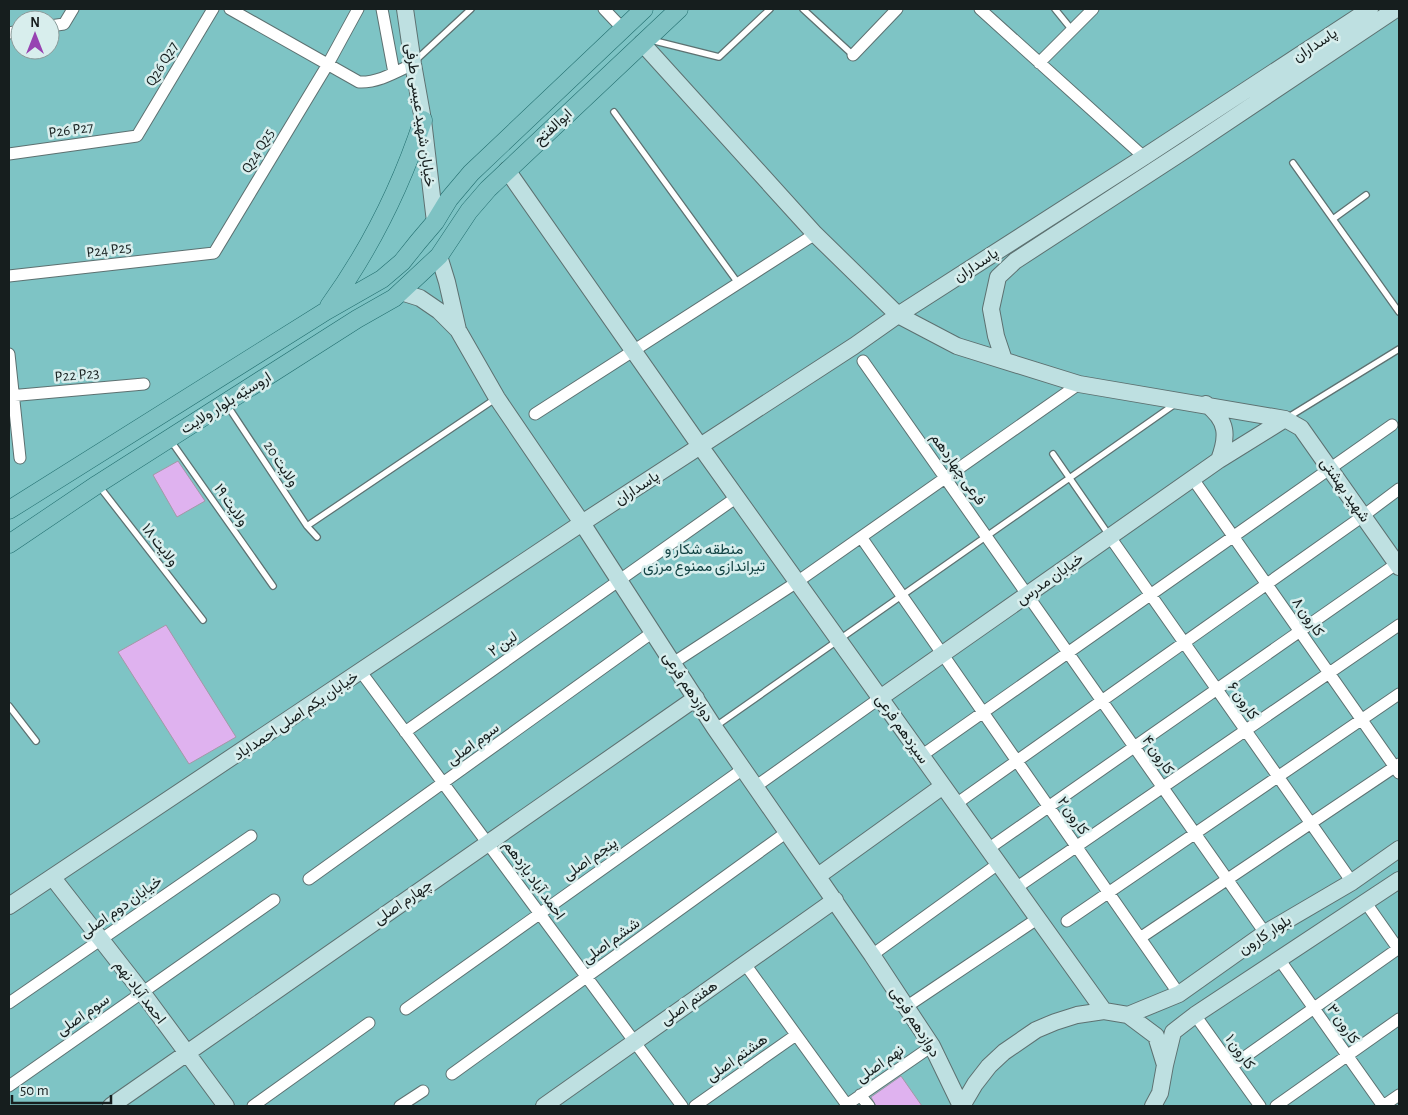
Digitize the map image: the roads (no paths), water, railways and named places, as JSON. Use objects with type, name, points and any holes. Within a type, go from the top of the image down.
[{"type":"main road","name":"ابوالفتح","points":[[435,222],[449,199],[471,173],[644,9]]},
{"type":"main road","name":"ابوالفتح","points":[[439,256],[488,188],[679,9]]},
{"type":"main road","points":[[326,311],[360,260],[379,227],[402,178],[423,120]]},
{"type":"main road","points":[[435,222],[439,256]]},
{"type":"main road","name":"اروسیّه بلوار ولایت","points":[[9,510],[326,311],[382,279],[402,262],[435,222]]},
{"type":"main road","name":"اروسیّه بلوار ولایت","points":[[9,544],[98,484],[357,319],[394,298],[439,256]]},
{"type":"main road","points":[[201,390],[201,397],[204,403],[220,407]]},
{"type":"main road","points":[[164,414],[173,422],[173,437]]},
{"type":"street","points":[[60,25],[64,24],[73,9]]},
{"type":"street","name":"Q26 Q27","points":[[137,136],[213,9]]},
{"type":"street","points":[[230,9],[359,82],[370,82],[413,64]]},
{"type":"street","name":"Q24 Q25","points":[[214,253],[328,64],[358,9]]},
{"type":"street","points":[[382,9],[394,73]]},
{"type":"street","name":"خیابان شهید عیسی طرفی","points":[[405,9],[423,120],[435,222]]},
{"type":"street","points":[[604,9],[624,29]]},
{"type":"street","points":[[853,55],[896,9]]},
{"type":"street","points":[[980,9],[1144,157]]},
{"type":"street","points":[[1039,62],[1093,9]]},
{"type":"street","name":"پاسداران","points":[[582,523],[854,346],[898,315],[1370,9]]},
{"type":"street","name":"پاسداران","points":[[1004,360],[990,309],[998,277],[1015,261],[1396,9]]},
{"type":"street","points":[[645,41],[815,234],[898,315],[957,346],[1079,384],[1286,419]]},
{"type":"street","name":"P26 P27","points":[[9,154],[137,136]]},
{"type":"street","name":"سیزدهم فرعی","points":[[507,170],[700,446],[1104,1012]]},
{"type":"street","points":[[535,414],[815,234]]},
{"type":"street","name":"P24 P25","points":[[9,276],[214,253]]},
{"type":"street","name":"دوازدهم فرعی","points":[[439,256],[458,330],[497,398],[582,523],[714,727],[835,900],[932,1046],[962,1106]]},
{"type":"street","points":[[401,292],[420,298],[439,311],[458,330]]},
{"type":"street","points":[[9,354],[11,396],[20,458]]},
{"type":"street","name":"فرعی چهاردهم","points":[[863,361],[1027,595]]},
{"type":"street","name":"P22 P23","points":[[11,396],[144,384]]},
{"type":"street","points":[[673,663],[797,582],[1079,384]]},
{"type":"street","points":[[1206,404],[1218,416],[1225,430],[1226,442],[1219,460]]},
{"type":"street","name":"خیابان مدرس","points":[[880,698],[1192,478],[1286,419]]},
{"type":"street","name":"شهید بهشتی","points":[[1286,419],[1301,428],[1398,564]]},
{"type":"street","points":[[921,756],[1392,425]]},
{"type":"street","name":"کارون ۸","points":[[1192,478],[1362,720],[1398,768]]},
{"type":"street","points":[[956,804],[1267,585],[1399,489]]},
{"type":"street","name":"لین ۲","points":[[405,732],[737,497]]},
{"type":"street","name":"خیابان یکم اصلی احمداباد","points":[[9,906],[582,523]]},
{"type":"street","name":"کارون ۲","points":[[861,537],[1179,994]]},
{"type":"street","name":"کارون ۶","points":[[1110,537],[1352,882]]},
{"type":"street","points":[[988,849],[1398,564]]},
{"type":"street","name":"کارون ۴","points":[[1027,595],[1265,933]]},
{"type":"street","points":[[1016,888],[1399,625]]},
{"type":"street","name":"سوم اصلی","points":[[309,879],[444,784],[653,632]]},
{"type":"street","name":"احمد آباد یازدهم","points":[[361,672],[682,1106]]},
{"type":"street","points":[[1067,921],[1399,694]]},
{"type":"street","name":"چهارم اصلی","points":[[112,1106],[696,698]]},
{"type":"street","points":[[755,787],[880,698]]},
{"type":"street","points":[[1140,938],[1311,823],[1398,768]]},
{"type":"street","name":"پنجم اصلی","points":[[406,1009],[743,769]]},
{"type":"street","points":[[818,876],[943,786]]},
{"type":"street","name":"ششم اصلی","points":[[452,1074],[787,832]]},
{"type":"street","name":"خیابان دوم اصلی","points":[[9,1003],[251,836]]},
{"type":"street","name":"بلوار کارون","points":[[1128,1014],[1179,994],[1265,933],[1352,882],[1399,849]]},
{"type":"street","points":[[872,955],[998,864]]},
{"type":"street","name":"احمد آباد نهم","points":[[53,878],[142,992],[226,1106]]},
{"type":"street","name":"بلوار کارون","points":[[1160,1102],[1165,1065],[1173,1032],[1195,1015],[1399,880]]},
{"type":"street","name":"سوم اصلی","points":[[9,1086],[274,900]]},
{"type":"street","name":"هفتم اصلی","points":[[544,1106],[835,900]]},
{"type":"street","points":[[1232,1066],[1399,949],[1366,903]]},
{"type":"street","points":[[906,1007],[1037,919]]},
{"type":"street","name":"کارون ۳","points":[[1279,959],[1383,1106]]},
{"type":"street","points":[[745,964],[846,1106]]},
{"type":"street","points":[[962,1106],[975,1084],[989,1066],[1004,1052],[1036,1030],[1077,1015],[1104,1012],[1128,1014],[1156,1036],[1165,1065]]},
{"type":"street","name":"کارون ۱","points":[[1195,1015],[1260,1106]]},
{"type":"street","points":[[1276,1106],[1399,1019]]},
{"type":"street","points":[[253,1106],[369,1023]]},
{"type":"street","name":"هشتم اصلی","points":[[695,1106],[796,1035]]},
{"type":"street","name":"نهم اصلی","points":[[846,1106],[932,1046]]},
{"type":"street","points":[[400,1106],[423,1091]]},
{"type":"street","points":[[1383,1106],[1399,1095]]},
{"type":"street","points":[[860,1096],[868,1106]]},
{"type":"lane","points":[[413,64],[470,9]]},
{"type":"lane","points":[[645,41],[719,57],[770,9]]},
{"type":"lane","points":[[803,9],[853,55]]},
{"type":"lane","points":[[1055,9],[1072,30]]},
{"type":"lane","points":[[614,112],[738,283]]},
{"type":"lane","points":[[1293,163],[1399,312]]},
{"type":"lane","points":[[1333,219],[1366,195]]},
{"type":"lane","points":[[1286,419],[1399,349]]},
{"type":"lane","points":[[307,526],[497,398]]},
{"type":"lane","points":[[714,727],[1181,400]]},
{"type":"lane","name":"ولایت 20","points":[[220,407],[317,537]]},
{"type":"lane","name":"ولایت ۱۹","points":[[173,437],[272,586]]},
{"type":"lane","points":[[1053,454],[1110,537]]},
{"type":"lane","name":"ولایت ۱۸","points":[[98,484],[203,620]]},
{"type":"lane","points":[[9,706],[36,741]]},
{"type":"park label","name":"منطقه شکار و تیراندازی ممنوع مرزی","points":[[704,558]]}]
